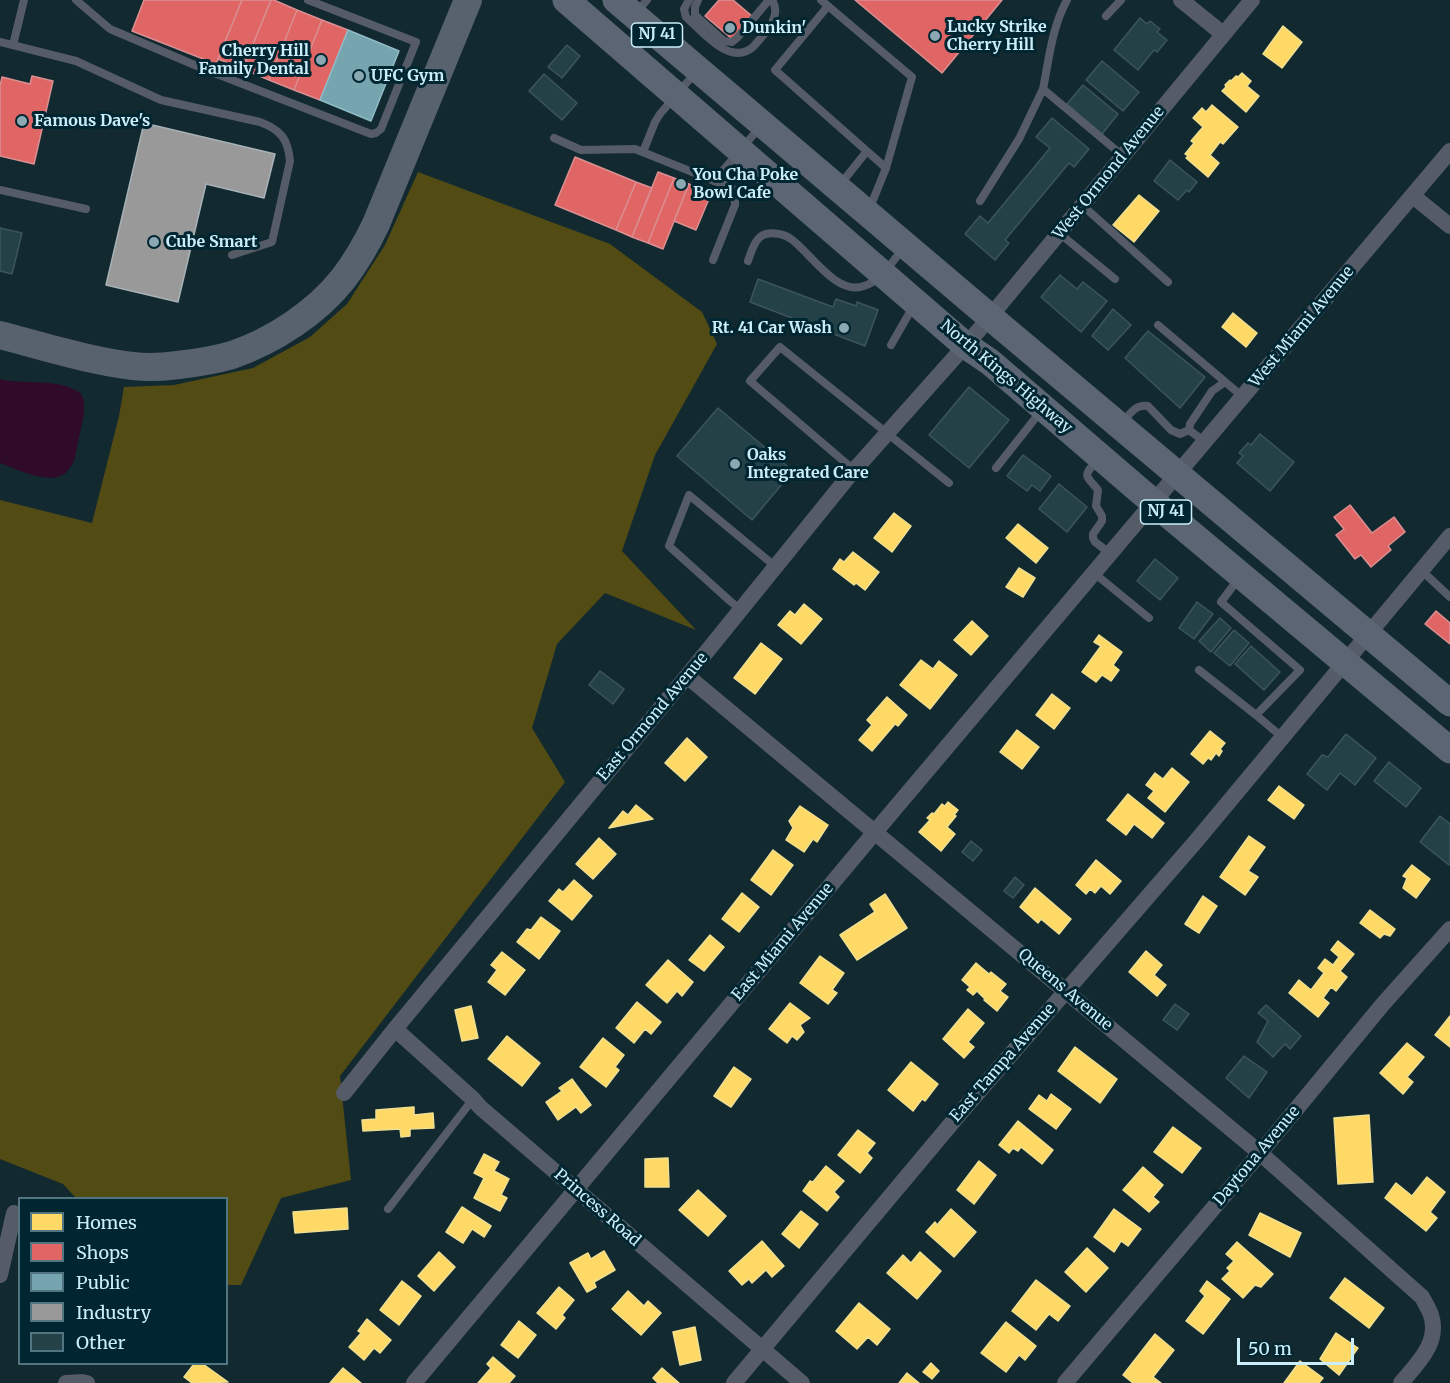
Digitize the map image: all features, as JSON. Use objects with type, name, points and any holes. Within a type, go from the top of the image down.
[{"type":"highway","points":[[0,335],[107,362],[157,367],[232,355],[278,334],[315,308],[342,280],[366,246],[469,2]]},
{"type":"main road","name":"North Kings Highway","points":[[566,0],[965,345],[990,362],[1450,750]]},
{"type":"main road","name":"NJ 41","points":[[632,5],[698,70],[1450,703]]},
{"type":"street","points":[[1181,0],[1223,34]]},
{"type":"street","name":"West Ormond Avenue","points":[[965,345],[1252,0]]},
{"type":"street","name":"West Miami Avenue","points":[[1154,502],[1450,152]]},
{"type":"street","points":[[1413,196],[1450,226]]},
{"type":"street","name":"East Ormond Avenue","points":[[344,1093],[854,470],[965,345]]},
{"type":"street","name":"East Miami Avenue","points":[[414,1383],[1154,502]]},
{"type":"street","name":"East Tampa Avenue","points":[[734,1383],[961,1112],[1189,849],[1450,536]]},
{"type":"street","name":"Queens Avenue","points":[[687,676],[1260,1153],[1422,1297],[1431,1315],[1434,1332],[1426,1354],[1401,1383]]},
{"type":"street","name":"Daytona Avenue","points":[[1065,1383],[1383,1004],[1450,929]]},
{"type":"street","name":"Princess Road","points":[[395,1029],[481,1108],[802,1383]]},
{"type":"street","points":[[0,1275],[14,1213]]},
{"type":"street","points":[[66,1383],[87,1383]]},
{"type":"lane","points":[[14,45],[24,0]]},
{"type":"lane","points":[[76,0],[110,29],[326,117],[371,134],[376,133],[381,129],[416,42],[308,0]]},
{"type":"lane","points":[[689,0],[684,9],[686,17],[725,50],[739,53],[749,51],[775,18],[776,5],[771,0],[737,38],[732,42],[724,41],[695,15],[694,7],[698,0]]},
{"type":"lane","points":[[980,201],[1019,139],[1043,89],[1052,40],[1067,0]]},
{"type":"lane","points":[[1106,16],[1121,0]]},
{"type":"lane","points":[[867,213],[886,168],[912,77],[825,3],[775,70],[886,168]]},
{"type":"lane","points":[[0,42],[76,61],[161,100],[260,122],[279,132],[286,140],[291,161],[272,242],[232,255]]},
{"type":"lane","points":[[643,152],[655,122],[698,70]]},
{"type":"lane","points":[[1043,89],[1123,156]]},
{"type":"lane","points":[[714,181],[762,124]]},
{"type":"lane","points":[[554,138],[581,150],[635,149],[732,188],[736,199],[735,205],[713,260]]},
{"type":"lane","points":[[838,188],[867,151]]},
{"type":"lane","points":[[0,190],[86,209]]},
{"type":"lane","points":[[1082,205],[1168,282]]},
{"type":"lane","points":[[748,261],[760,237],[768,233],[790,238],[827,275],[849,287],[862,287],[871,283],[882,273],[905,245]]},
{"type":"lane","points":[[1059,233],[1115,279]]},
{"type":"lane","points":[[891,345],[916,302]]},
{"type":"lane","points":[[1158,325],[1243,397]]},
{"type":"lane","points":[[854,470],[750,381],[780,347],[949,483]]},
{"type":"lane","points":[[1189,430],[1190,424],[1212,391],[1225,382]]},
{"type":"lane","points":[[1120,426],[1136,406],[1142,405],[1148,406],[1171,430],[1180,434],[1189,430]]},
{"type":"lane","points":[[996,468],[1043,408]]},
{"type":"lane","points":[[1189,430],[1205,442]]},
{"type":"lane","points":[[1100,456],[1087,472],[1087,478],[1098,490],[1096,506],[1102,516],[1093,538],[1111,554]]},
{"type":"lane","points":[[741,610],[669,546],[688,495],[776,567]]},
{"type":"lane","points":[[1421,570],[1450,597]]},
{"type":"lane","points":[[1094,573],[1149,618]]},
{"type":"lane","points":[[1241,576],[1221,602],[1300,670],[1256,716]]},
{"type":"lane","points":[[1198,670],[1282,737]]},
{"type":"lane","points":[[388,1209],[473,1099]]},
{"type":"shaded area","points":[[418,172],[610,244],[702,312],[717,344],[655,455],[622,551],[696,630],[605,593],[557,644],[532,728],[565,782],[340,1076],[351,1180],[281,1198],[241,1285],[228,1285],[228,1197],[75,1197],[63,1184],[0,1159],[0,500],[92,523],[124,387],[174,385],[253,368],[310,337],[347,304],[385,245]]},
{"type":"shaded area","points":[[0,379],[59,384],[81,395],[84,400],[84,413],[74,461],[64,474],[48,478],[39,477],[0,463]]},
{"type":"building: Homes","points":[[1283,26],[1302,42],[1282,68],[1263,54]]},
{"type":"building: Homes","points":[[1242,73],[1251,81],[1247,86],[1259,96],[1246,112],[1222,91],[1230,80]]},
{"type":"building: Homes","points":[[1212,105],[1238,127],[1223,144],[1220,142],[1210,155],[1219,163],[1208,177],[1186,158],[1188,156],[1185,154],[1194,143],[1191,141],[1203,127],[1193,118],[1202,108],[1206,112]]},
{"type":"building: Homes","points":[[1139,195],[1159,211],[1134,242],[1113,225]]},
{"type":"building: Homes","points":[[1233,313],[1257,333],[1246,347],[1222,327]]},
{"type":"building: Homes","points":[[894,513],[911,526],[892,552],[874,538]]},
{"type":"building: Homes","points":[[1018,524],[1048,548],[1036,563],[1006,538]]},
{"type":"building: Homes","points":[[853,552],[879,572],[865,590],[856,583],[854,585],[833,569],[840,559],[844,562]]},
{"type":"building: Homes","points":[[1019,568],[1035,578],[1023,597],[1006,587]]},
{"type":"building: Homes","points":[[804,604],[822,619],[801,644],[778,625],[790,611],[795,615]]},
{"type":"building: Homes","points":[[972,621],[988,636],[971,655],[954,640]]},
{"type":"building: Homes","points":[[1099,635],[1122,652],[1113,665],[1119,670],[1111,681],[1102,675],[1096,682],[1082,672],[1101,646],[1094,642]]},
{"type":"building: Homes","points":[[761,643],[782,659],[755,694],[734,678]]},
{"type":"building: Homes","points":[[921,660],[933,669],[939,661],[957,675],[930,709],[900,685]]},
{"type":"building: Homes","points":[[1052,694],[1070,708],[1054,729],[1036,715]]},
{"type":"building: Homes","points":[[887,697],[907,715],[898,726],[895,724],[872,751],[859,740],[872,725],[867,720]]},
{"type":"building: Homes","points":[[1017,730],[1039,747],[1022,769],[1000,752]]},
{"type":"building: Homes","points":[[1210,731],[1225,743],[1220,749],[1222,751],[1219,756],[1216,753],[1211,760],[1208,758],[1203,764],[1191,754]]},
{"type":"building: Homes","points":[[687,738],[707,757],[685,781],[665,763]]},
{"type":"building: Homes","points":[[1172,768],[1189,782],[1165,812],[1148,798],[1154,791],[1146,785],[1155,773],[1163,779]]},
{"type":"building: Homes","points":[[1279,786],[1304,805],[1294,819],[1268,800]]},
{"type":"building: Homes","points":[[1128,794],[1164,823],[1152,838],[1134,824],[1126,835],[1107,820]]},
{"type":"building: Homes","points":[[948,802],[958,810],[947,827],[955,834],[941,851],[919,832],[930,820],[927,818],[932,813],[934,814],[942,804],[945,806]]},
{"type":"building: Homes","points":[[636,805],[653,819],[609,828],[623,811],[628,815]]},
{"type":"building: Homes","points":[[800,806],[828,825],[817,842],[813,839],[804,852],[786,840],[793,828],[789,821]]},
{"type":"building: Homes","points":[[1249,836],[1265,847],[1248,871],[1258,877],[1245,895],[1220,877]]},
{"type":"building: Homes","points":[[599,838],[616,854],[593,879],[576,864]]},
{"type":"building: Homes","points":[[773,850],[793,865],[771,895],[751,880]]},
{"type":"building: Homes","points":[[1096,860],[1121,881],[1110,894],[1101,886],[1095,893],[1090,889],[1086,894],[1076,885]]},
{"type":"building: Homes","points":[[1412,865],[1430,879],[1416,898],[1403,888],[1407,878],[1403,876]]},
{"type":"building: Homes","points":[[574,880],[592,896],[572,920],[549,901],[559,889],[563,892]]},
{"type":"building: Homes","points":[[1035,888],[1071,919],[1059,934],[1041,919],[1038,923],[1020,907]]},
{"type":"building: Homes","points":[[742,893],[759,907],[739,932],[722,919]]},
{"type":"building: Homes","points":[[885,894],[907,928],[857,960],[840,935],[875,912],[870,904]]},
{"type":"building: Homes","points":[[1203,896],[1217,906],[1199,933],[1185,924]]},
{"type":"building: Homes","points":[[1370,910],[1395,929],[1390,936],[1384,934],[1380,938],[1360,923]]},
{"type":"building: Homes","points":[[541,917],[560,931],[539,959],[517,942]]},
{"type":"building: Homes","points":[[710,935],[724,947],[704,971],[689,960]]},
{"type":"building: Homes","points":[[1338,941],[1354,954],[1340,971],[1347,977],[1336,991],[1331,987],[1323,998],[1329,1003],[1318,1017],[1289,993],[1299,980],[1311,990],[1324,973],[1318,968],[1325,959],[1333,965],[1339,957],[1331,950]]},
{"type":"building: Homes","points":[[1146,951],[1162,965],[1154,975],[1166,985],[1157,996],[1129,972]]},
{"type":"building: Homes","points":[[502,952],[525,970],[505,995],[488,982],[497,970],[491,965]]},
{"type":"building: Homes","points":[[820,956],[844,973],[832,990],[837,993],[828,1004],[800,983]]},
{"type":"building: Homes","points":[[668,960],[693,982],[682,996],[677,991],[667,1003],[646,985]]},
{"type":"building: Homes","points":[[976,963],[1006,984],[1000,991],[1008,997],[997,1011],[977,991],[973,995],[967,990],[970,987],[962,980]]},
{"type":"building: Homes","points":[[637,1002],[661,1022],[651,1034],[645,1029],[634,1043],[616,1028]]},
{"type":"building: Homes","points":[[790,1003],[810,1018],[800,1025],[804,1032],[797,1040],[792,1036],[787,1043],[769,1029]]},
{"type":"building: Homes","points":[[471,1006],[478,1038],[462,1041],[455,1010]]},
{"type":"building: Homes","points":[[968,1009],[984,1023],[968,1042],[974,1047],[964,1058],[943,1039]]},
{"type":"building: Homes","points":[[1450,1016],[1450,1047],[1435,1035]]},
{"type":"building: Homes","points":[[507,1036],[540,1063],[522,1086],[488,1059]]},
{"type":"building: Homes","points":[[603,1038],[624,1055],[615,1067],[619,1070],[606,1087],[580,1067]]},
{"type":"building: Homes","points":[[1407,1043],[1424,1057],[1407,1077],[1413,1082],[1403,1094],[1380,1073]]},
{"type":"building: Homes","points":[[1075,1047],[1117,1079],[1100,1103],[1058,1071]]},
{"type":"building: Homes","points":[[911,1062],[938,1084],[925,1101],[922,1099],[913,1111],[888,1090]]},
{"type":"building: Homes","points":[[734,1067],[751,1079],[731,1107],[714,1096]]},
{"type":"building: Homes","points":[[572,1079],[591,1105],[581,1113],[576,1107],[558,1120],[546,1102],[562,1091],[559,1088]]},
{"type":"building: Homes","points":[[1051,1094],[1071,1109],[1056,1129],[1029,1109],[1039,1095],[1047,1101]]},
{"type":"building: Homes","points":[[414,1107],[414,1115],[433,1113],[434,1128],[410,1129],[410,1136],[401,1137],[400,1129],[363,1131],[362,1120],[376,1119],[376,1110]]},
{"type":"building: Homes","points":[[1369,1115],[1373,1182],[1338,1184],[1334,1118]]},
{"type":"building: Homes","points":[[1018,1121],[1053,1150],[1042,1164],[1021,1147],[1018,1151],[1013,1148],[1009,1153],[999,1145]]},
{"type":"building: Homes","points":[[1173,1127],[1201,1148],[1182,1173],[1154,1152]]},
{"type":"building: Homes","points":[[858,1130],[875,1143],[867,1153],[872,1158],[860,1173],[838,1155]]},
{"type":"building: Homes","points":[[484,1154],[499,1162],[494,1171],[509,1179],[501,1195],[507,1198],[500,1211],[474,1198],[484,1178],[474,1173]]},
{"type":"building: Homes","points":[[668,1158],[669,1187],[645,1187],[645,1159]]},
{"type":"building: Homes","points":[[979,1161],[996,1175],[974,1204],[957,1190]]},
{"type":"building: Homes","points":[[826,1166],[844,1181],[834,1192],[839,1197],[827,1211],[803,1191]]},
{"type":"building: Homes","points":[[1143,1167],[1163,1185],[1153,1197],[1159,1202],[1149,1212],[1123,1190]]},
{"type":"building: Homes","points":[[1427,1177],[1445,1192],[1430,1212],[1437,1218],[1426,1231],[1385,1198],[1396,1183],[1412,1196]]},
{"type":"building: Homes","points":[[698,1190],[726,1216],[708,1236],[679,1210]]},
{"type":"building: Homes","points":[[462,1207],[491,1226],[484,1237],[472,1229],[463,1243],[446,1232]]},
{"type":"building: Homes","points":[[347,1208],[348,1229],[295,1233],[293,1212]]},
{"type":"building: Homes","points":[[951,1209],[976,1232],[954,1257],[926,1232],[935,1222],[937,1225]]},
{"type":"building: Homes","points":[[1114,1209],[1141,1229],[1128,1246],[1121,1241],[1114,1252],[1094,1237]]},
{"type":"building: Homes","points":[[801,1211],[818,1224],[799,1248],[782,1234]]},
{"type":"building: Homes","points":[[1260,1213],[1301,1233],[1290,1257],[1249,1235]]},
{"type":"building: Homes","points":[[762,1241],[784,1266],[772,1277],[766,1270],[752,1283],[749,1279],[742,1285],[729,1271]]},
{"type":"building: Homes","points":[[1237,1242],[1273,1274],[1261,1287],[1255,1285],[1243,1298],[1222,1279],[1230,1271],[1227,1268],[1234,1261],[1226,1254]]},
{"type":"building: Homes","points":[[1087,1248],[1108,1268],[1086,1292],[1065,1272]]},
{"type":"building: Homes","points":[[604,1251],[615,1270],[594,1282],[596,1287],[587,1292],[570,1263],[588,1253],[591,1259]]},
{"type":"building: Homes","points":[[439,1252],[455,1267],[434,1291],[418,1276]]},
{"type":"building: Homes","points":[[920,1252],[941,1271],[917,1299],[887,1273],[903,1255],[911,1263]]},
{"type":"building: Homes","points":[[1345,1278],[1384,1308],[1369,1328],[1330,1298]]},
{"type":"building: Homes","points":[[1036,1280],[1070,1306],[1058,1321],[1049,1314],[1036,1330],[1012,1311]]},
{"type":"building: Homes","points":[[402,1281],[421,1296],[399,1325],[380,1310]]},
{"type":"building: Homes","points":[[1207,1281],[1230,1299],[1203,1334],[1186,1321],[1205,1296],[1200,1291]]},
{"type":"building: Homes","points":[[559,1287],[574,1300],[562,1315],[565,1318],[556,1329],[537,1313]]},
{"type":"building: Homes","points":[[628,1291],[644,1306],[648,1301],[661,1313],[641,1335],[612,1309]]},
{"type":"building: Homes","points":[[859,1303],[890,1329],[877,1345],[868,1337],[857,1349],[836,1331]]},
{"type":"building: Homes","points":[[367,1319],[391,1340],[380,1353],[374,1348],[364,1360],[349,1347],[361,1333],[358,1331]]},
{"type":"building: Homes","points":[[519,1321],[536,1335],[518,1358],[501,1345]]},
{"type":"building: Homes","points":[[1006,1322],[1036,1346],[1025,1360],[1019,1355],[1006,1372],[981,1353]]},
{"type":"building: Homes","points":[[695,1327],[701,1360],[680,1365],[673,1332]]},
{"type":"building: Homes","points":[[1336,1333],[1358,1348],[1339,1375],[1320,1359]]},
{"type":"building: Homes","points":[[1155,1334],[1174,1350],[1153,1377],[1161,1383],[1133,1383],[1123,1375]]},
{"type":"building: Homes","points":[[493,1357],[515,1376],[509,1383],[478,1383],[491,1368],[487,1364]]},
{"type":"building: Homes","points":[[1300,1361],[1323,1378],[1319,1383],[1284,1383]]},
{"type":"building: Homes","points":[[931,1363],[939,1371],[932,1379],[923,1372]]},
{"type":"building: Homes","points":[[193,1365],[204,1365],[228,1382],[192,1383],[184,1377]]},
{"type":"building: Homes","points":[[343,1368],[361,1383],[330,1383]]},
{"type":"building: Homes","points":[[662,1368],[679,1383],[658,1383],[653,1378]]},
{"type":"building: Homes","points":[[907,1373],[919,1383],[899,1383]]},
{"type":"building: Shops","points":[[144,0],[242,0],[216,64],[132,31]]},
{"type":"building: Shops","points":[[242,0],[271,0],[243,69],[218,59]]},
{"type":"building: Shops","points":[[271,0],[297,10],[269,80],[243,69]]},
{"type":"building: Shops","name":"Dunkin'","points":[[719,0],[733,0],[752,16],[732,39],[705,16]]},
{"type":"building: Shops","name":"Lucky Strike Cherry Hill","points":[[855,0],[1002,0],[942,73]]},
{"type":"building: Shops","points":[[297,10],[322,20],[294,90],[269,80]]},
{"type":"building: Shops","name":"Cherry Hill Family Dental","points":[[322,20],[348,30],[320,100],[294,90]]},
{"type":"building: Shops","name":"Famous Dave's","points":[[32,76],[53,81],[34,164],[0,156],[2,77],[30,84]]},
{"type":"building: Shops","points":[[575,157],[636,182],[616,230],[555,205]]},
{"type":"building: Shops","points":[[658,172],[674,178],[648,243],[632,237]]},
{"type":"building: Shops","points":[[674,178],[689,184],[663,249],[648,243]]},
{"type":"building: Shops","points":[[636,182],[652,188],[632,237],[616,230]]},
{"type":"building: Shops","points":[[689,184],[711,194],[696,230],[674,221]]},
{"type":"building: Shops","points":[[1350,505],[1372,533],[1394,517],[1405,532],[1388,546],[1391,550],[1371,567],[1361,555],[1355,559],[1336,535],[1344,529],[1334,517]]},
{"type":"building: Shops","points":[[1436,611],[1450,623],[1450,644],[1425,624]]},
{"type":"building: Public","name":"UFC Gym","points":[[348,30],[399,51],[371,121],[320,100]]},
{"type":"building: Industry","name":"Cube Smart","points":[[144,123],[275,154],[264,198],[206,184],[178,302],[106,285]]},
{"type":"building: Other","points":[[1140,18],[1147,24],[1150,21],[1160,29],[1157,32],[1167,40],[1157,52],[1154,50],[1138,70],[1114,50]]},
{"type":"building: Other","points":[[567,45],[580,56],[562,78],[548,67]]},
{"type":"building: Other","points":[[1102,61],[1139,92],[1123,111],[1086,80]]},
{"type":"building: Other","points":[[544,74],[577,103],[562,120],[529,91]]},
{"type":"building: Other","points":[[1083,85],[1118,114],[1102,134],[1067,104]]},
{"type":"building: Other","points":[[1052,118],[1089,149],[1074,167],[1069,163],[1005,240],[1009,243],[995,260],[965,234],[980,216],[988,223],[1050,148],[1036,137]]},
{"type":"building: Other","points":[[1170,160],[1197,182],[1178,200],[1154,181]]},
{"type":"building: Other","points":[[0,228],[22,233],[12,274],[0,271]]},
{"type":"building: Other","points":[[1060,275],[1077,289],[1083,282],[1107,301],[1081,332],[1041,297]]},
{"type":"building: Other","name":"Rt. 41 Car Wash","points":[[758,279],[833,307],[836,299],[856,306],[857,302],[878,310],[865,346],[750,302]]},
{"type":"building: Other","points":[[1113,309],[1131,325],[1108,350],[1092,336]]},
{"type":"building: Other","points":[[1148,331],[1205,377],[1180,408],[1125,358]]},
{"type":"building: Other","points":[[969,387],[1009,420],[969,468],[929,435]]},
{"type":"building: Other","name":"Oaks Integrated Care","points":[[718,408],[793,471],[752,520],[677,456]]},
{"type":"building: Other","points":[[1260,434],[1294,462],[1270,491],[1237,463],[1243,456],[1239,453],[1248,443],[1251,445]]},
{"type":"building: Other","points":[[1023,455],[1051,476],[1040,491],[1032,485],[1027,491],[1007,476]]},
{"type":"building: Other","points":[[1059,484],[1087,507],[1067,532],[1039,509]]},
{"type":"building: Other","points":[[1155,559],[1178,578],[1160,600],[1137,581]]},
{"type":"building: Other","points":[[1197,602],[1213,614],[1194,639],[1179,628]]},
{"type":"building: Other","points":[[1220,618],[1231,628],[1211,652],[1199,641]]},
{"type":"building: Other","points":[[1234,630],[1249,643],[1230,666],[1214,653]]},
{"type":"building: Other","points":[[1251,646],[1280,672],[1264,690],[1235,664]]},
{"type":"building: Other","points":[[600,671],[624,689],[613,704],[589,685]]},
{"type":"building: Other","points":[[1346,734],[1376,758],[1355,785],[1340,773],[1327,790],[1307,774],[1322,755],[1328,757]]},
{"type":"building: Other","points":[[1389,762],[1421,788],[1406,807],[1374,781]]},
{"type":"building: Other","points":[[1440,816],[1450,824],[1449,865],[1420,842]]},
{"type":"building: Other","points":[[971,841],[982,850],[973,861],[962,852]]},
{"type":"building: Other","points":[[1015,877],[1024,885],[1013,898],[1004,891]]},
{"type":"building: Other","points":[[1175,1004],[1189,1014],[1177,1030],[1163,1020]]},
{"type":"building: Other","points":[[1266,1005],[1301,1036],[1290,1049],[1285,1044],[1273,1057],[1257,1042],[1268,1021],[1258,1013]]},
{"type":"building: Other","points":[[1244,1056],[1267,1072],[1249,1098],[1226,1078]]},
{"type":"place","name":"Dunkin'","points":[[730,28]]},
{"type":"place","name":"Lucky Strike Cherry Hill","points":[[935,36]]},
{"type":"place","name":"Cherry Hill Family Dental","points":[[321,60]]},
{"type":"place","name":"UFC Gym","points":[[359,76]]},
{"type":"place","name":"Famous Dave's","points":[[22,121]]},
{"type":"place","name":"You Cha Poke Bowl Cafe","points":[[681,184]]},
{"type":"place","name":"Cube Smart","points":[[154,242]]},
{"type":"place","name":"Rt. 41 Car Wash","points":[[844,328]]},
{"type":"place","name":"Oaks Integrated Care","points":[[735,464]]}]
